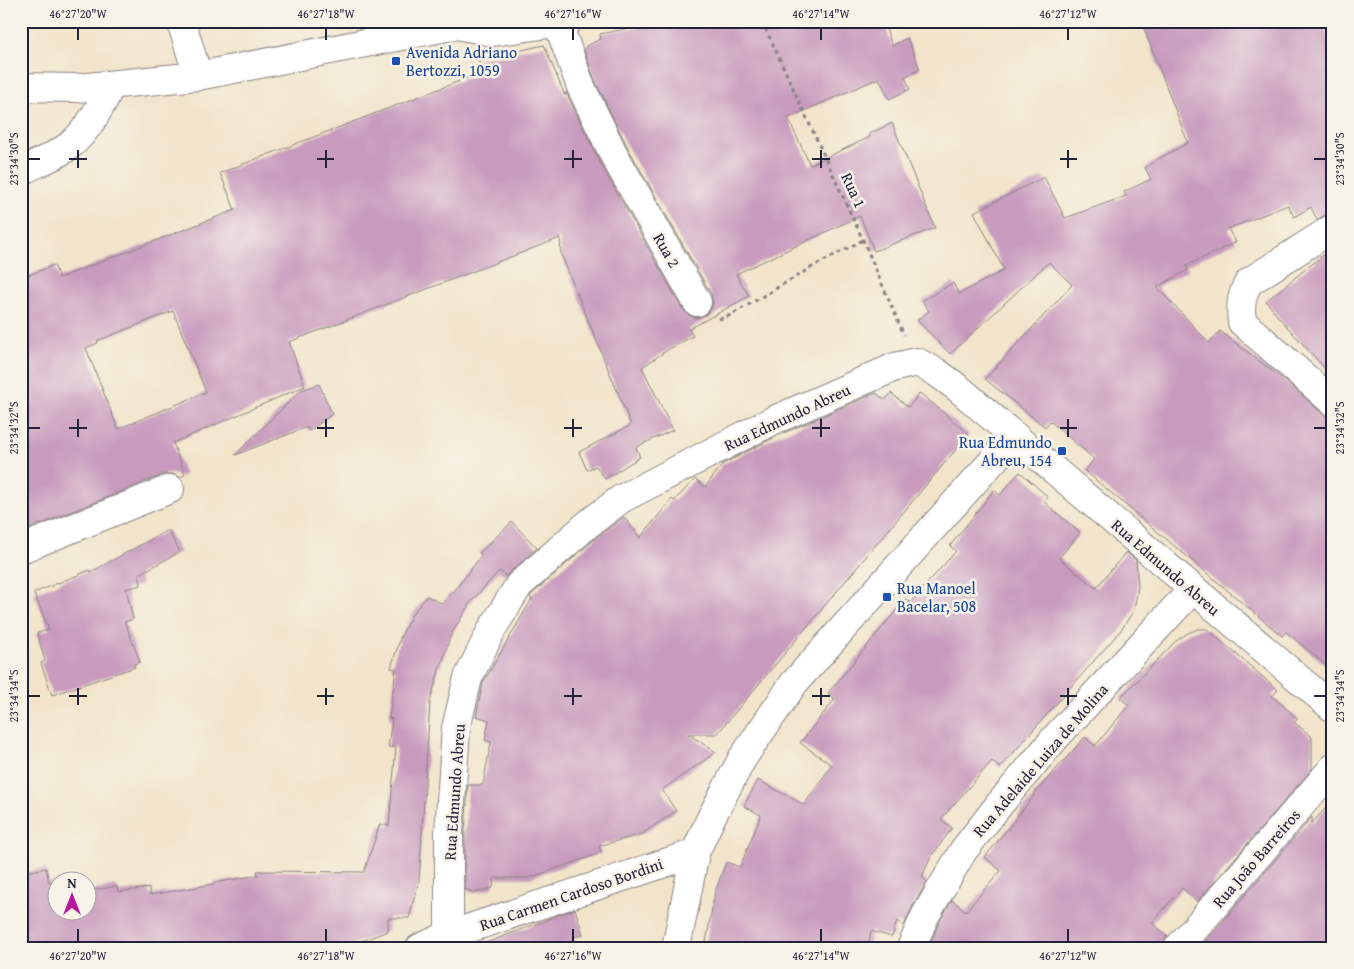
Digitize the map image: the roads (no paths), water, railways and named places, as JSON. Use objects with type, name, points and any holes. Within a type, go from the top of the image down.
[{"type":"street","points":[[181,21],[198,76]]},
{"type":"street","points":[[21,87],[77,88],[198,76],[460,23],[493,32],[561,22]]},
{"type":"street","name":"Rua 2","points":[[561,22],[580,87],[614,155],[697,302]]},
{"type":"street","points":[[21,171],[69,146],[83,132],[111,85]]},
{"type":"street","points":[[1333,228],[1249,282],[1243,292],[1240,308],[1242,322],[1333,402]]},
{"type":"street","name":"Rua Edmundo Abreu","points":[[450,942],[450,832],[456,728],[468,678],[492,629],[520,585],[588,524],[621,499],[772,421],[902,365],[916,362],[936,372],[958,388],[1333,708]]},
{"type":"street","points":[[676,948],[696,852],[711,818],[742,759],[794,683],[1015,436]]},
{"type":"street","points":[[21,549],[170,489]]},
{"type":"street","name":"Rua Adelaide Luiza de Molina","points":[[911,948],[925,916],[963,851],[998,806],[1055,738],[1193,590]]},
{"type":"street","name":"Rua João Barreiros","points":[[1178,948],[1333,768]]},
{"type":"street","name":"Rua Carmen Cardoso Bordini","points":[[420,948],[450,942],[696,852]]},
{"type":"place","name":"Avenida Adriano Bertozzi, 1059","points":[[396,61]]},
{"type":"place","name":"Rua Edmundo Abreu, 154","points":[[1062,451]]},
{"type":"place","name":"Rua Manoel Bacelar, 508","points":[[887,597]]}]
